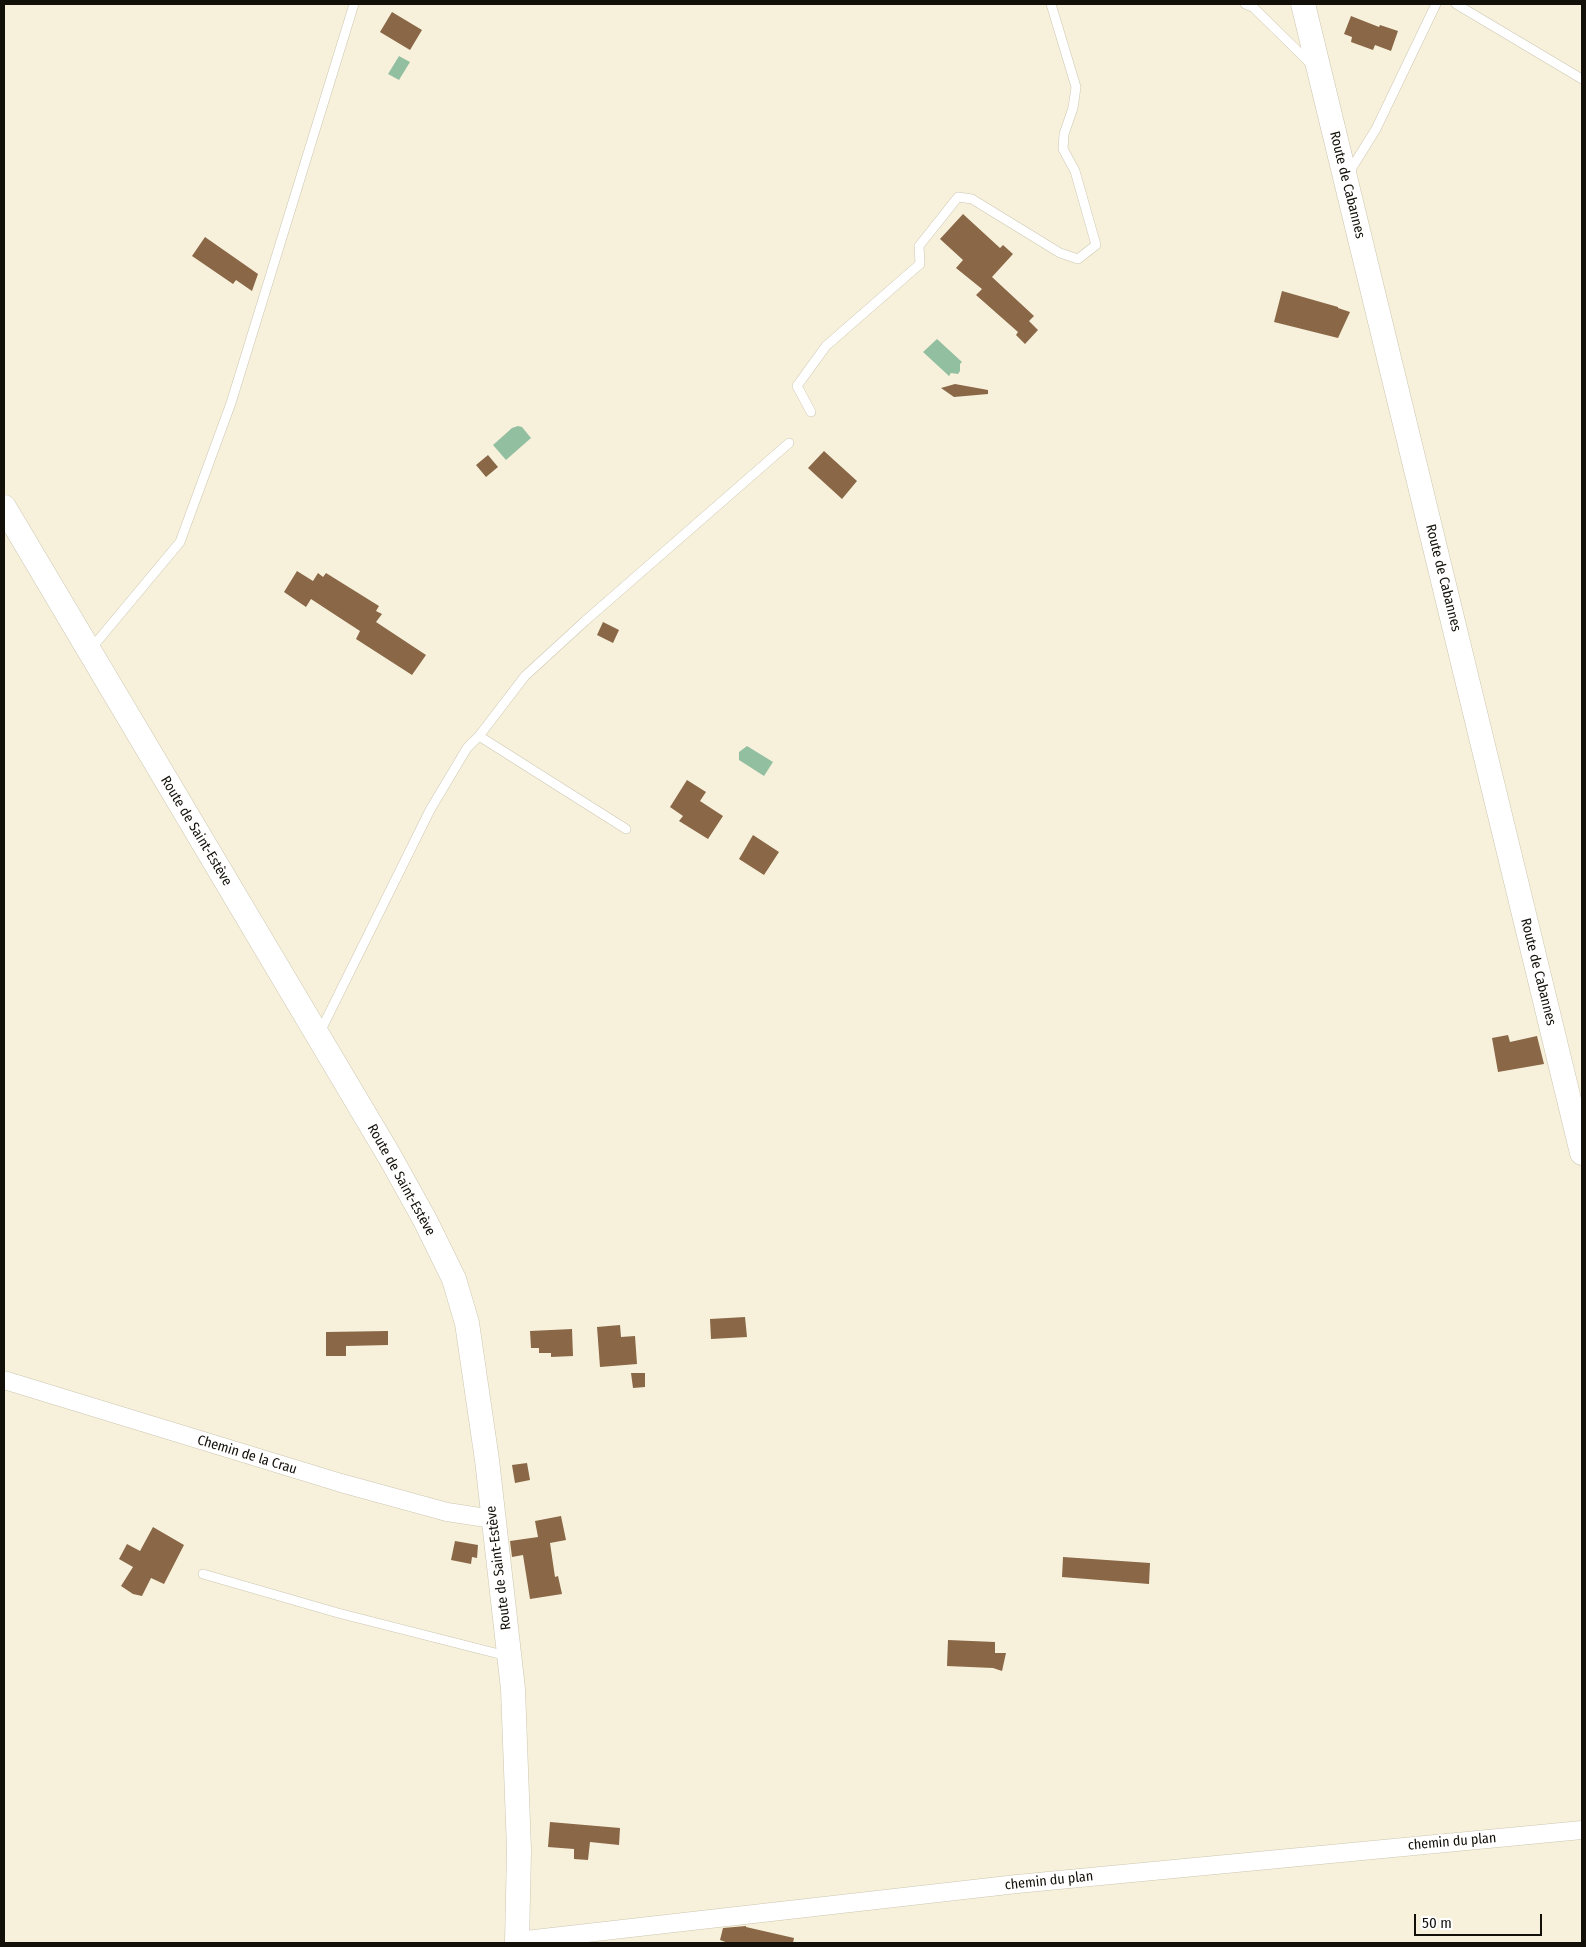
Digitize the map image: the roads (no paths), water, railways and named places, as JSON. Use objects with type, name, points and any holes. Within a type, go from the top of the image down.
[{"type":"street","name":"Route de Cabannes","points":[[1303,4],[1582,1153]]},
{"type":"street","name":"Route de Saint-Estève","points":[[4,507],[88,652],[421,1212],[454,1279],[467,1323],[510,1657],[513,1689],[519,1850],[517,1942]]},
{"type":"street","name":"Chemin de la Crau","points":[[4,1380],[351,1486],[446,1512],[493,1519]]},
{"type":"street","name":"chemin du plan","points":[[517,1942],[1016,1884],[1582,1830]]},
{"type":"lane","points":[[88,652],[180,542],[231,403],[354,4]]},
{"type":"lane","points":[[811,412],[797,386],[826,346],[920,264],[920,246],[958,197],[972,199],[1060,253],[1078,259],[1096,245],[1075,172],[1063,149],[1064,134],[1073,108],[1076,88],[1051,4]]},
{"type":"lane","points":[[1245,4],[1254,8],[1320,72]]},
{"type":"lane","points":[[1346,178],[1376,129],[1436,4]]},
{"type":"lane","points":[[1456,4],[1582,79]]},
{"type":"lane","points":[[318,1036],[430,810],[468,748],[525,676],[789,443]]},
{"type":"lane","points":[[479,736],[626,829]]},
{"type":"lane","points":[[203,1574],[338,1613],[510,1657]]}]
